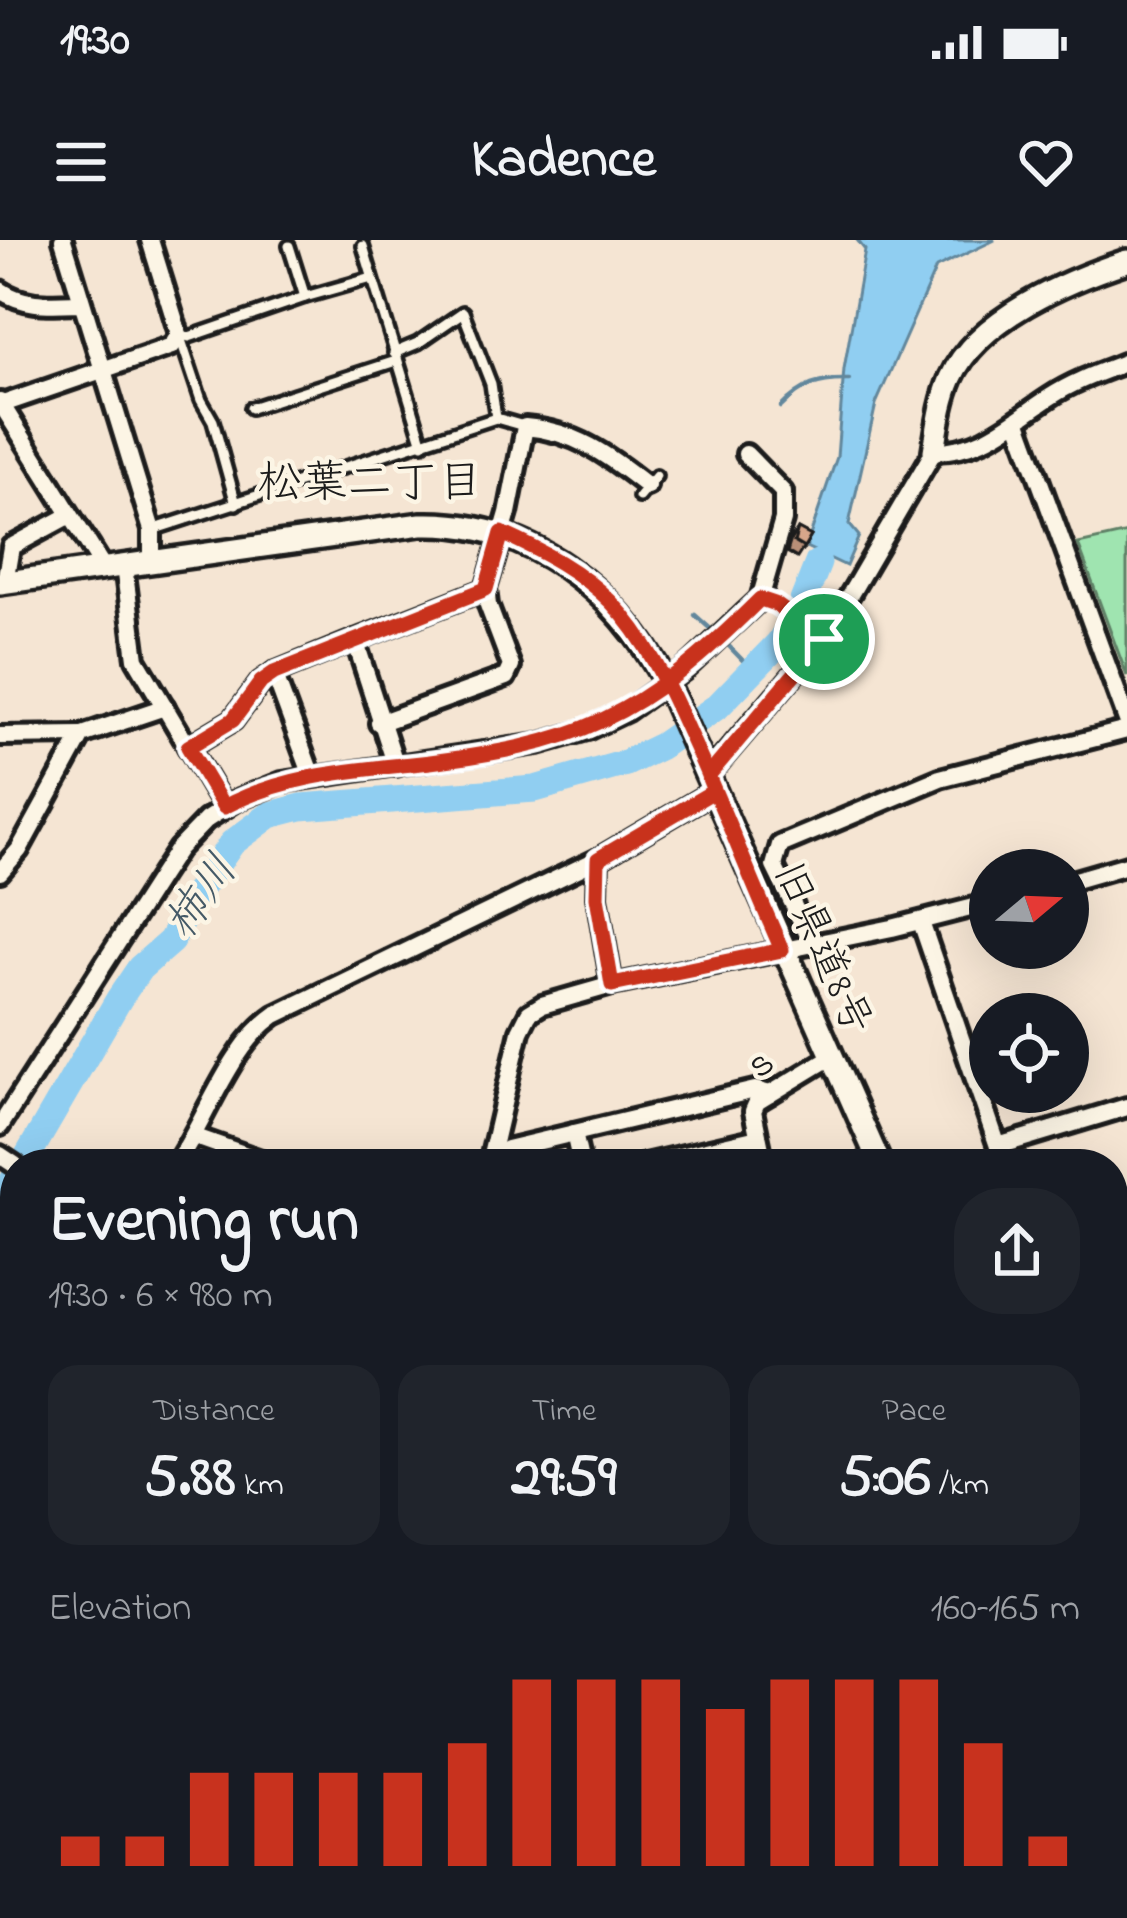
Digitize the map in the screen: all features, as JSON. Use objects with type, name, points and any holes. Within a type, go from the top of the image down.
[{"type":"street","points":[[63,240],[152,530],[152,562]]},
{"type":"street","points":[[150,240],[179,334],[172,346],[0,404],[70,514],[114,567],[136,659],[224,807]]},
{"type":"street","points":[[187,1149],[243,1047],[275,1015],[598,859],[708,776],[820,635],[934,451],[952,374],[971,348],[1046,293],[1127,260]]},
{"type":"street","points":[[0,290],[33,304],[80,303]]},
{"type":"street","points":[[934,451],[959,450],[987,440],[1072,384],[1127,362]]},
{"type":"street","points":[[1018,422],[1127,720]]},
{"type":"street","points":[[380,723],[506,677],[511,666],[486,589],[525,427],[581,440],[647,486]]},
{"type":"street","points":[[0,1126],[178,849],[224,807],[268,787],[312,776],[470,757],[565,737],[669,689],[733,626],[767,602],[785,505],[774,479],[746,454]]},
{"type":"street","points":[[70,514],[11,547],[2,583],[422,524],[449,523],[502,533],[558,561],[609,600],[669,689]]},
{"type":"street","points":[[188,747],[233,720],[261,682],[274,673],[486,589]]},
{"type":"street","points":[[356,640],[396,766]]},
{"type":"street","points":[[274,673],[312,776]]},
{"type":"street","name":"旧県道8号","points":[[669,689],[873,1149]]},
{"type":"street","points":[[0,736],[82,735],[165,706]]},
{"type":"street","points":[[812,943],[773,866],[780,845],[940,778],[1127,730]]},
{"type":"street","points":[[0,872],[19,850],[82,735]]},
{"type":"street","points":[[598,859],[597,897],[612,985]]},
{"type":"street","points":[[1089,876],[1127,865]]},
{"type":"street","points":[[491,1149],[520,1031],[529,1012],[612,985],[969,909]]},
{"type":"street","points":[[921,922],[999,1149]]},
{"type":"street","name":"s","points":[[761,1149],[753,1112],[758,1102],[831,1057]]},
{"type":"street","points":[[507,1149],[754,1090],[770,1094]]},
{"type":"street","points":[[1017,1149],[1127,1107]]},
{"type":"street","points":[[574,1133],[577,1149]]},
{"type":"street","points":[[196,1137],[230,1149]]},
{"type":"street","name":"s","points":[[710,1149],[758,1138]]},
{"type":"lane","points":[[289,246],[305,297]]},
{"type":"lane","points":[[363,246],[423,444]]},
{"type":"lane","points":[[179,334],[190,337],[372,278]]},
{"type":"lane","points":[[251,408],[395,357],[463,312],[491,384],[496,418]]},
{"type":"lane","points":[[179,334],[213,422],[236,504]]},
{"type":"lane","points":[[152,530],[496,418],[525,427]]},
{"type":"lane","points":[[767,602],[820,635]]},
{"type":"green space","points":[[1127,533],[1127,676],[1078,544]]},
{"type":"water","points":[[857,240],[995,240],[936,268],[876,404],[849,524],[859,536],[846,566],[806,547],[837,457],[844,369],[865,250]]},
{"type":"building","points":[[798,529],[811,536],[804,548],[794,542]]},
{"type":"waterway","points":[[781,407],[812,385],[849,380]]},
{"type":"waterway","name":"柿川","points":[[32,1149],[119,999],[140,968],[171,941],[192,900],[232,843],[270,815],[301,807],[535,789],[626,763],[661,746],[718,706],[779,643],[799,611],[818,563]]},
{"type":"waterway","points":[[695,615],[714,632]]},
{"type":"waterway","points":[[723,640],[752,670]]},
{"type":"district","name":"松葉二丁目","points":[[370,480]]},
{"type":"route","points":[[824,639],[708,776],[714,791],[598,859],[597,897],[612,985],[782,950],[714,791],[701,760],[667,684],[652,656],[609,600],[537,548],[502,533],[486,589],[274,673],[261,682],[233,720],[188,747],[224,807],[282,782],[470,757],[587,730],[667,684],[760,599],[775,604],[824,639]]}]
